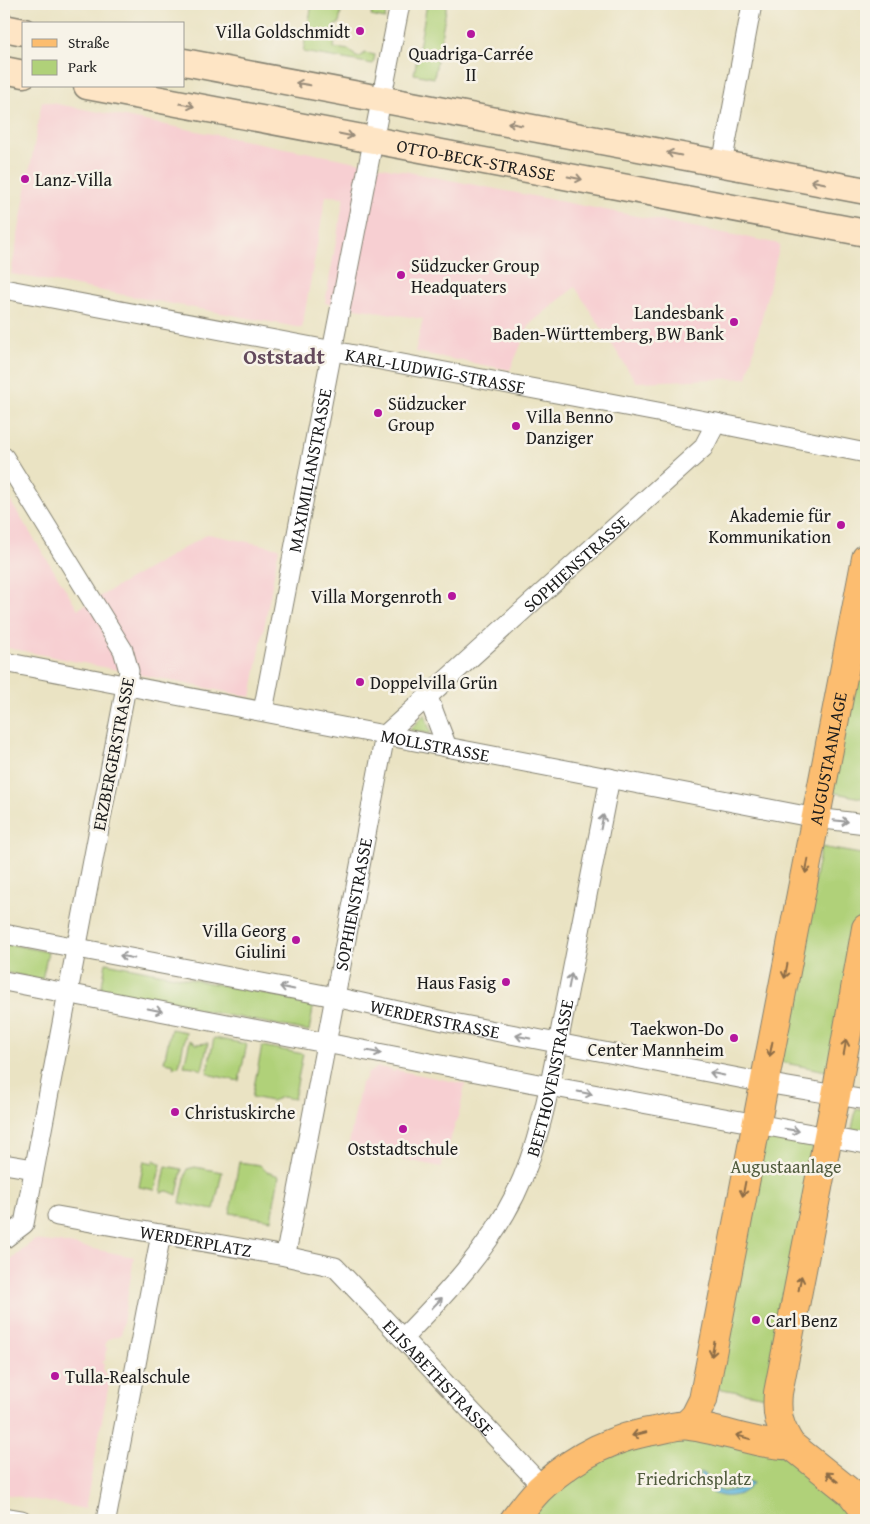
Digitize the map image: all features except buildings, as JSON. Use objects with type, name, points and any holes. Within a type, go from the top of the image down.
[{"type":"main road","name":"AUGUSTAANLAGE","points":[[686,1425],[695,1416],[702,1400],[866,558]]},
{"type":"main road","points":[[866,928],[836,1095],[778,1393],[777,1412],[782,1430],[791,1445],[851,1494],[866,1512]]},
{"type":"main road","points":[[514,1520],[542,1486],[574,1462],[615,1441],[641,1433],[686,1425],[774,1445],[791,1445]]},
{"type":"street","name":"MAXIMILIANSTRASSE","points":[[264,711],[400,4]]},
{"type":"street","points":[[714,204],[752,4]]},
{"type":"street","points":[[4,28],[22,32]]},
{"type":"street","points":[[185,62],[382,98],[866,192]]},
{"type":"street","points":[[4,70],[22,74]]},
{"type":"street","name":"OTTO-BECK-STRASSE","points":[[98,88],[866,233]]},
{"type":"street","name":"KARL-LUDWIG-STRASSE","points":[[4,289],[866,453]]},
{"type":"street","name":"SOPHIENSTRASSE","points":[[326,1043],[385,735],[702,448],[716,423]]},
{"type":"street","name":"ERZBERGERSTRASSE","points":[[4,457],[123,650],[129,671],[68,993]]},
{"type":"street","name":"MOLLSTRASSE","points":[[4,662],[816,818],[866,824]]},
{"type":"street","points":[[428,697],[447,747]]},
{"type":"street","name":"BEETHOVENSTRASSE","points":[[403,1338],[448,1291],[500,1223],[515,1195],[527,1164],[549,1086],[610,778]]},
{"type":"street","name":"WERDERSTRASSE","points":[[4,934],[334,997],[448,1022],[764,1083],[866,1100]]},
{"type":"street","points":[[4,981],[549,1086],[866,1144]]},
{"type":"street","points":[[4,1239],[24,1224],[68,993]]},
{"type":"street","points":[[287,1248],[326,1043]]},
{"type":"street","points":[[4,1164],[34,1170]]},
{"type":"street","name":"WERDERPLATZ","points":[[57,1216],[285,1256],[335,1267]]},
{"type":"street","points":[[106,1520],[161,1234]]},
{"type":"street","name":"ELISABETHSTRASSE","points":[[335,1267],[542,1486]]},
{"type":"street","points":[[4,1517],[22,1520]]},
{"type":"shaded area","points":[[42,101],[780,244],[747,378],[636,382],[575,287],[530,324],[510,370],[415,352],[423,319],[325,303],[344,197],[326,196],[302,328],[11,274]]},
{"type":"shaded area","points":[[4,491],[78,609],[208,534],[279,548],[251,697],[4,647]]},
{"type":"shaded area","name":"Oststadtschule","points":[[378,1067],[391,1069],[393,1072],[396,1070],[465,1084],[460,1110],[441,1167],[348,1148],[361,1083],[366,1079],[367,1074]]},
{"type":"shaded area","name":"Tulla-Realschule","points":[[34,1240],[69,1244],[134,1257],[121,1335],[108,1339],[105,1346],[108,1349],[106,1350],[106,1360],[102,1362],[109,1384],[85,1509],[4,1494],[4,1266]]},
{"type":"green space","points":[[312,4],[387,4],[385,19],[371,16],[372,12],[366,6],[359,9],[342,6],[339,24],[335,25],[334,48],[350,50],[356,57],[360,57],[365,53],[375,55],[373,64],[303,52]]},
{"type":"green space","points":[[427,4],[447,4],[434,78],[414,74]]},
{"type":"green space","points":[[866,608],[866,799],[831,792]]},
{"type":"green space","points":[[425,714],[431,734],[410,730]]},
{"type":"green space","points":[[821,847],[866,855],[866,886],[831,1072],[780,1062]]},
{"type":"green space","points":[[4,943],[48,952],[42,980],[4,972]]},
{"type":"green space","points":[[106,963],[314,1003],[309,1031],[101,991]]},
{"type":"green space","points":[[171,1029],[186,1032],[179,1066],[173,1067],[174,1064],[164,1062]]},
{"type":"green space","points":[[214,1038],[247,1044],[239,1081],[211,1075],[207,1072]]},
{"type":"green space","points":[[190,1040],[196,1044],[208,1043],[202,1070],[184,1066]]},
{"type":"green space","points":[[262,1046],[303,1054],[294,1099],[282,1097],[271,1101],[252,1097]]},
{"type":"green space","points":[[856,1109],[866,1111],[866,1137],[851,1134]]},
{"type":"green space","name":"Augustaanlage","points":[[766,1134],[817,1145],[766,1397],[716,1388]]},
{"type":"green space","points":[[154,1160],[161,1164],[155,1190],[139,1187],[144,1161],[153,1163]]},
{"type":"green space","points":[[239,1162],[260,1165],[267,1172],[279,1176],[271,1220],[230,1213]]},
{"type":"green space","points":[[166,1166],[182,1169],[177,1195],[168,1191],[161,1192]]},
{"type":"green space","points":[[195,1167],[222,1172],[214,1210],[180,1203],[187,1169]]},
{"type":"green space","name":"Friedrichsplatz","points":[[668,1437],[747,1443],[807,1466],[863,1520],[524,1520],[584,1466]]},
{"type":"water","points":[[700,1472],[705,1474],[710,1485],[723,1492],[740,1489],[748,1482],[753,1483],[747,1490],[739,1494],[722,1496],[707,1488],[702,1481]]},
{"type":"place","name":"Villa Goldschmidt","points":[[360,31]]},
{"type":"place","name":"Quadriga-Carrée II","points":[[471,34]]},
{"type":"place","name":"Lanz-Villa","points":[[25,179]]},
{"type":"place","name":"Südzucker Group Headquaters","points":[[401,275]]},
{"type":"place","name":"Landesbank Baden-Württemberg, BW Bank","points":[[734,322]]},
{"type":"place","name":"Südzucker Group","points":[[378,413]]},
{"type":"place","name":"Villa Benno Danziger","points":[[516,426]]},
{"type":"place","name":"Akademie für Kommunikation","points":[[841,525]]},
{"type":"place","name":"Villa Morgenroth","points":[[452,596]]},
{"type":"place","name":"Doppelvilla Grün","points":[[360,682]]},
{"type":"place","name":"Villa Georg Giulini","points":[[296,940]]},
{"type":"place","name":"Haus Fasig","points":[[506,982]]},
{"type":"place","name":"Taekwon-Do Center Mannheim","points":[[734,1038]]},
{"type":"place","name":"Christuskirche","points":[[175,1112]]},
{"type":"place","name":"Oststadtschule","points":[[403,1129]]},
{"type":"place","name":"Carl Benz","points":[[756,1320]]},
{"type":"place","name":"Tulla-Realschule","points":[[55,1376]]},
{"type":"district","name":"Oststadt","points":[[284,356]]}]
